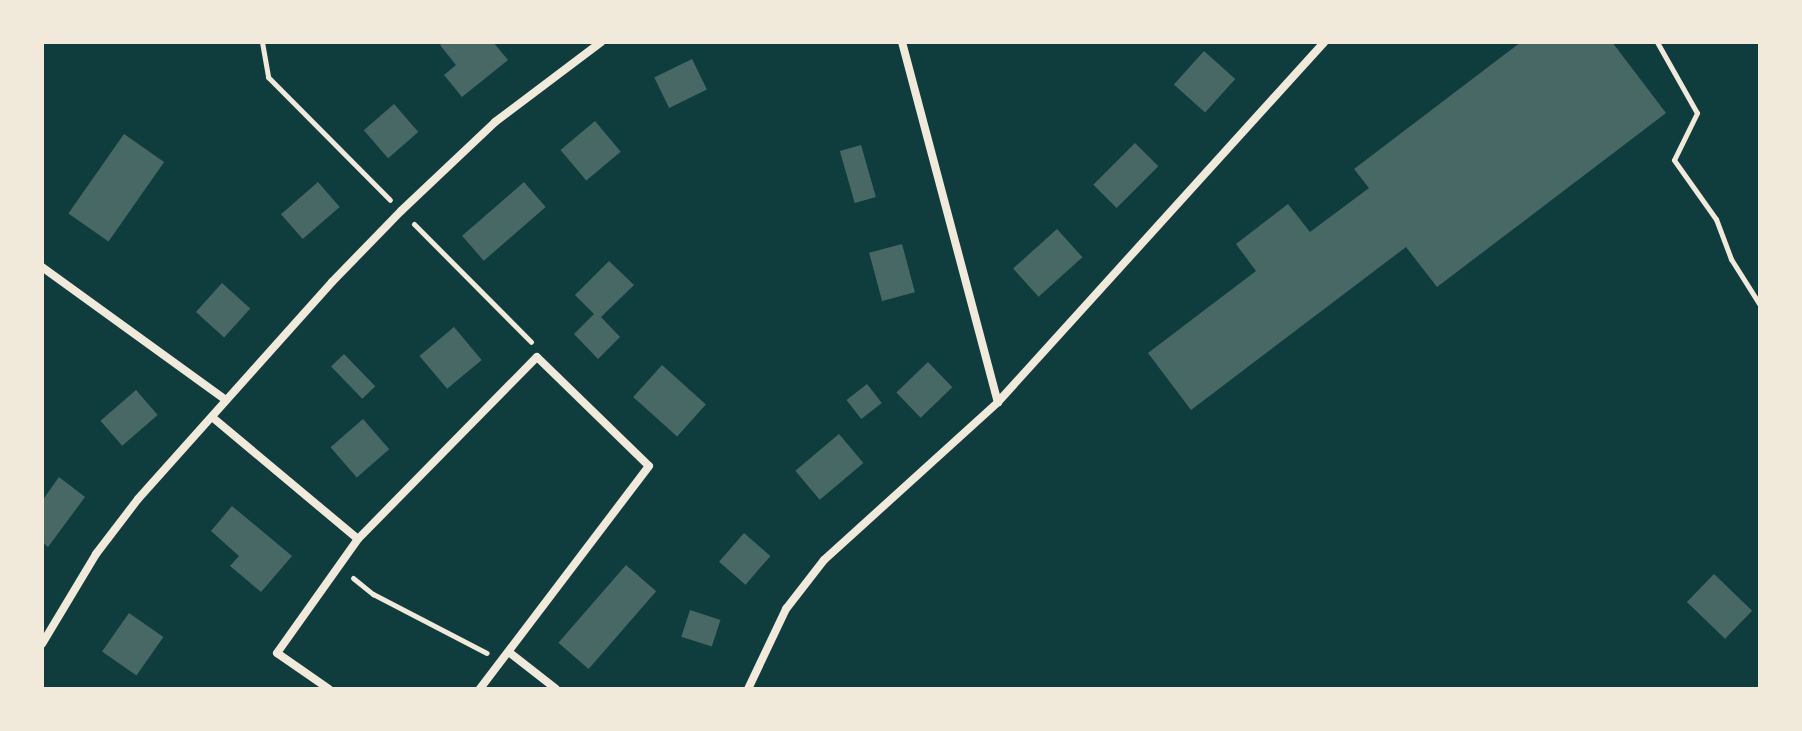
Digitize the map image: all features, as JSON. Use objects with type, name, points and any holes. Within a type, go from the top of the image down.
[{"type":"street","points":[[42,644],[113,532],[226,400],[401,211],[495,122],[601,42]]},
{"type":"street","points":[[902,42],[998,402]]},
{"type":"street","points":[[748,689],[786,609],[824,560],[998,402],[1325,42]]},
{"type":"street","points":[[42,267],[226,400]]},
{"type":"street","points":[[329,689],[277,653],[358,539],[537,357],[649,466],[502,664],[480,689]]},
{"type":"street","points":[[212,417],[358,539]]},
{"type":"street","points":[[510,653],[556,689]]},
{"type":"path","points":[[1657,42],[1697,113],[1674,160],[1716,219],[1731,259],[1760,305]]},
{"type":"path","points":[[336,566],[373,594],[502,664]]},
{"type":"building","points":[[443,42],[493,42],[508,60],[462,97],[444,75],[456,65],[440,45]]},
{"type":"building","points":[[1521,42],[1612,42],[1666,113],[1437,287],[1406,247],[1191,410],[1148,353],[1256,271],[1236,244],[1288,204],[1310,232],[1369,188],[1354,169]]},
{"type":"building","points":[[1204,51],[1235,79],[1205,113],[1174,84]]},
{"type":"building","points":[[692,59],[707,90],[669,108],[654,77]]},
{"type":"building","points":[[394,104],[418,132],[388,158],[364,130]]},
{"type":"building","points":[[595,121],[621,152],[586,181],[561,150]]},
{"type":"building","points":[[124,134],[164,162],[109,242],[68,213]]},
{"type":"building","points":[[1135,143],[1158,166],[1117,208],[1093,185]]},
{"type":"building","points":[[861,145],[876,197],[855,203],[840,151]]},
{"type":"building","points":[[318,182],[340,207],[303,239],[281,214]]},
{"type":"building","points":[[524,182],[546,207],[484,261],[462,236]]},
{"type":"building","points":[[1057,229],[1082,257],[1039,297],[1013,268]]},
{"type":"building","points":[[902,244],[915,292],[882,301],[869,253]]},
{"type":"building","points":[[609,261],[634,285],[601,317],[620,337],[598,359],[574,334],[594,314],[575,295]]},
{"type":"building","points":[[222,283],[250,308],[224,337],[196,312]]},
{"type":"building","points":[[454,327],[482,360],[447,389],[420,356]]},
{"type":"building","points":[[344,354],[375,386],[362,399],[331,367]]},
{"type":"building","points":[[928,362],[952,387],[921,418],[896,393]]},
{"type":"building","points":[[662,365],[706,404],[677,436],[633,397]]},
{"type":"building","points":[[867,384],[882,403],[861,419],[847,400]]},
{"type":"building","points":[[136,390],[158,415],[122,446],[101,421]]},
{"type":"building","points":[[363,419],[389,449],[357,477],[331,447]]},
{"type":"building","points":[[839,434],[863,463],[820,500],[795,471]]},
{"type":"building","points":[[59,477],[85,497],[48,547],[42,542],[42,501]]},
{"type":"building","points":[[232,506],[292,556],[261,592],[230,566],[239,556],[211,531]]},
{"type":"building","points":[[744,533],[770,556],[745,585],[719,562]]},
{"type":"building","points":[[626,565],[656,591],[589,669],[558,643]]},
{"type":"building","points":[[1714,574],[1752,611],[1725,639],[1687,602]]},
{"type":"building","points":[[690,610],[720,620],[712,647],[681,637]]},
{"type":"building","points":[[129,613],[163,637],[136,676],[102,652]]}]
